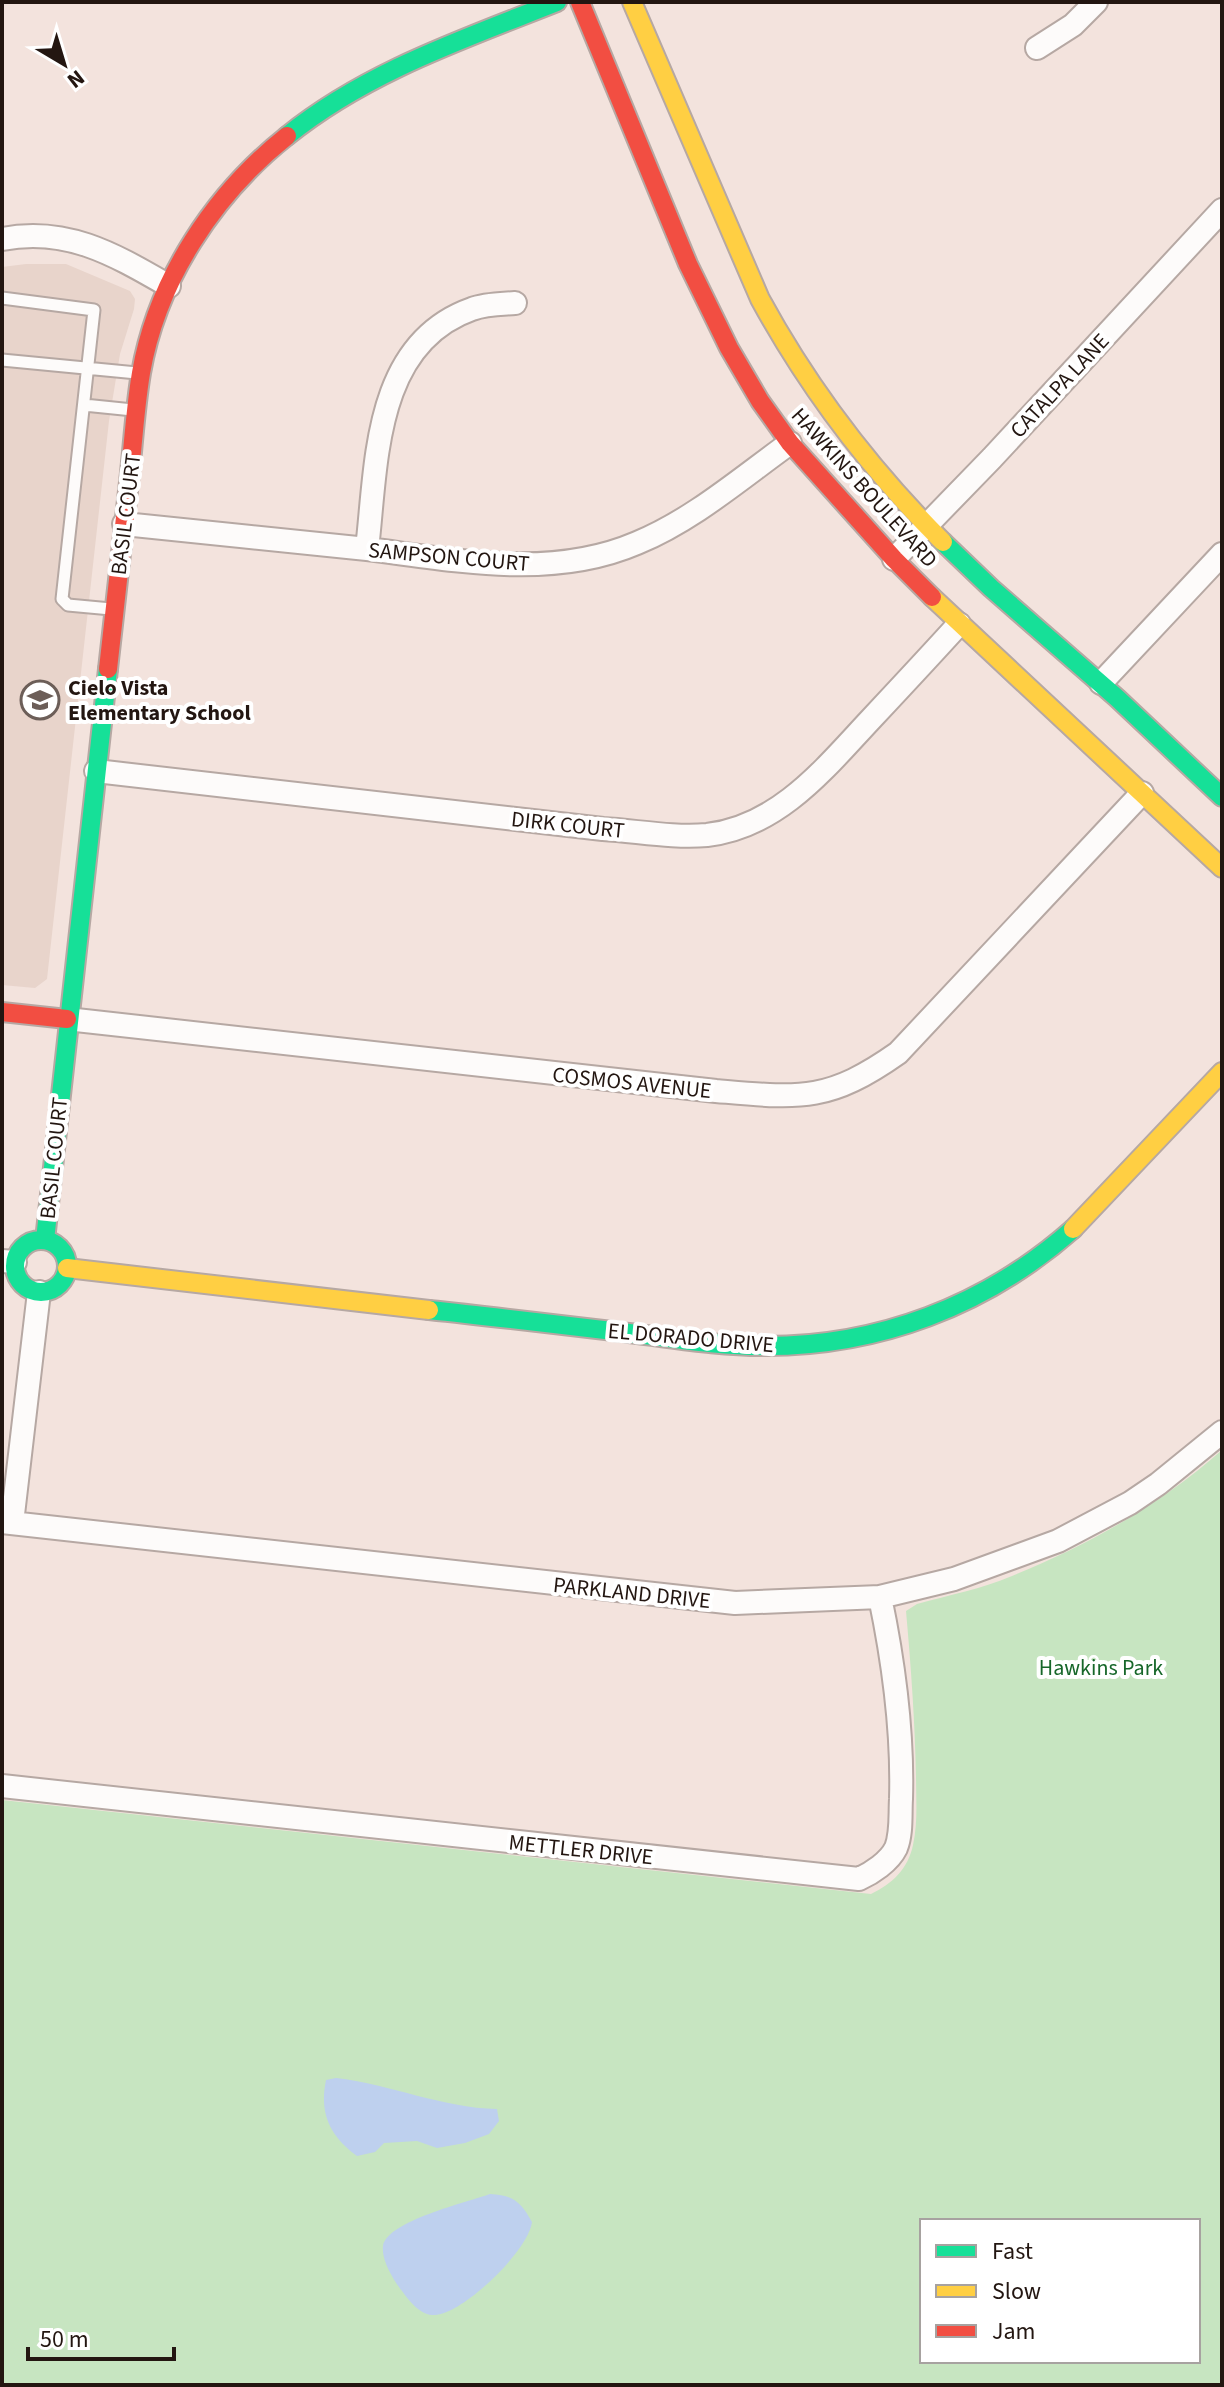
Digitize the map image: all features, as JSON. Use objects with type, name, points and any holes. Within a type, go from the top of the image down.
[{"type":"street","name":"BASIL COURT","points":[[45,1240],[67,1019],[141,374],[157,314],[204,222],[248,167],[286,134],[329,103],[372,79],[557,2]]},
{"type":"street","name":"HAWKINS BOULEVARD","points":[[580,2],[688,264],[729,348],[760,401],[790,443],[894,559],[959,624],[1222,868]]},
{"type":"street","name":"HAWKINS BOULEVARD","points":[[632,2],[700,165],[780,337],[860,451],[926,525],[989,586],[1101,683],[1222,797]]},
{"type":"street","points":[[1037,48],[1073,25],[1096,2]]},
{"type":"street","name":"CATALPA LANE","points":[[894,559],[1222,210]]},
{"type":"street","points":[[2,239],[22,235],[72,239],[126,261],[169,286]]},
{"type":"street","points":[[367,549],[380,432],[396,379],[431,334],[454,318],[474,308],[515,303]]},
{"type":"street","name":"SAMPSON COURT","points":[[124,524],[514,566],[556,563],[634,545],[673,527],[790,443]]},
{"type":"street","points":[[1101,683],[1222,554]]},
{"type":"street","name":"DIRK COURT","points":[[96,771],[603,829],[707,835],[734,829],[761,817],[807,787],[959,624]]},
{"type":"street","name":"COSMOS AVENUE","points":[[2,1012],[700,1089],[810,1096],[869,1074],[898,1053],[1142,793]]},
{"type":"street","name":"EL DORADO DRIVE","points":[[67,1268],[692,1340],[763,1346],[823,1343],[905,1326],[940,1315],[1000,1286],[1049,1250],[1079,1223],[1222,1072]]},
{"type":"street","points":[[35,1240],[45,1240],[62,1250],[67,1268],[58,1285],[49,1291],[39,1292],[20,1282],[8,1261],[25,1245],[35,1240]]},
{"type":"street","points":[[7,1522],[39,1292]]},
{"type":"street","name":"PARKLAND DRIVE","points":[[7,1522],[735,1603],[880,1597],[954,1579],[1058,1541],[1130,1503],[1222,1432]]},
{"type":"street","name":"METTLER DRIVE","points":[[2,1786],[859,1879],[870,1874],[896,1847],[900,1823],[902,1768],[899,1704],[880,1597]]},
{"type":"lane","points":[[2,298],[94,310],[62,599],[68,605],[114,609]]},
{"type":"lane","points":[[2,360],[141,374]]},
{"type":"lane","points":[[84,405],[137,410]]},
{"type":"shaded area","name":"Cielo Vista Elementary School","points":[[66,264],[130,291],[135,299],[120,354],[109,421],[47,979],[35,988],[2,985],[2,267]]},
{"type":"green space","name":"Hawkins Park","points":[[1222,1450],[1222,2385],[2,2385],[2,1800],[871,1894],[886,1886],[903,1868],[911,1854],[915,1837],[915,1736],[906,1611],[917,1604],[1001,1581],[1040,1564],[1122,1522],[1174,1489]]},
{"type":"water","points":[[336,2078],[456,2105],[497,2109],[499,2121],[489,2134],[465,2143],[437,2148],[417,2141],[384,2143],[375,2152],[357,2156],[333,2132],[326,2114],[326,2080]]},
{"type":"water","points":[[490,2194],[510,2198],[524,2209],[532,2222],[520,2248],[493,2279],[462,2304],[435,2315],[420,2310],[405,2295],[389,2270],[383,2252],[388,2237],[413,2221]]},
{"type":"traffic: fast","points":[[287,136],[317,113],[383,75],[557,2]]},
{"type":"traffic: fast","points":[[943,542],[1222,797]]},
{"type":"traffic: fast","points":[[45,1240],[108,669]]},
{"type":"traffic: fast","points":[[429,1310],[711,1343],[762,1346],[847,1339],[888,1330],[967,1300],[1004,1280],[1073,1229]]},
{"type":"traffic: fast","points":[[41,1240],[59,1248],[67,1266],[59,1284],[41,1292],[23,1284],[15,1266],[23,1248],[41,1240]]},
{"type":"traffic: slow","points":[[632,2],[760,299],[779,332],[842,427],[890,486],[943,542]]},
{"type":"traffic: slow","points":[[932,597],[1222,868]]},
{"type":"traffic: slow","points":[[1073,1229],[1222,1072]]},
{"type":"traffic: slow","points":[[67,1268],[429,1310]]},
{"type":"traffic: jam","points":[[580,2],[688,264],[729,348],[760,401],[790,443],[932,597]]},
{"type":"traffic: jam","points":[[108,669],[137,400],[149,338],[160,305],[175,272],[213,212],[260,159],[287,136]]},
{"type":"traffic: jam","points":[[2,1012],[67,1019]]},
{"type":"place","name":"Cielo Vista Elementary School","points":[[40,700]]}]
